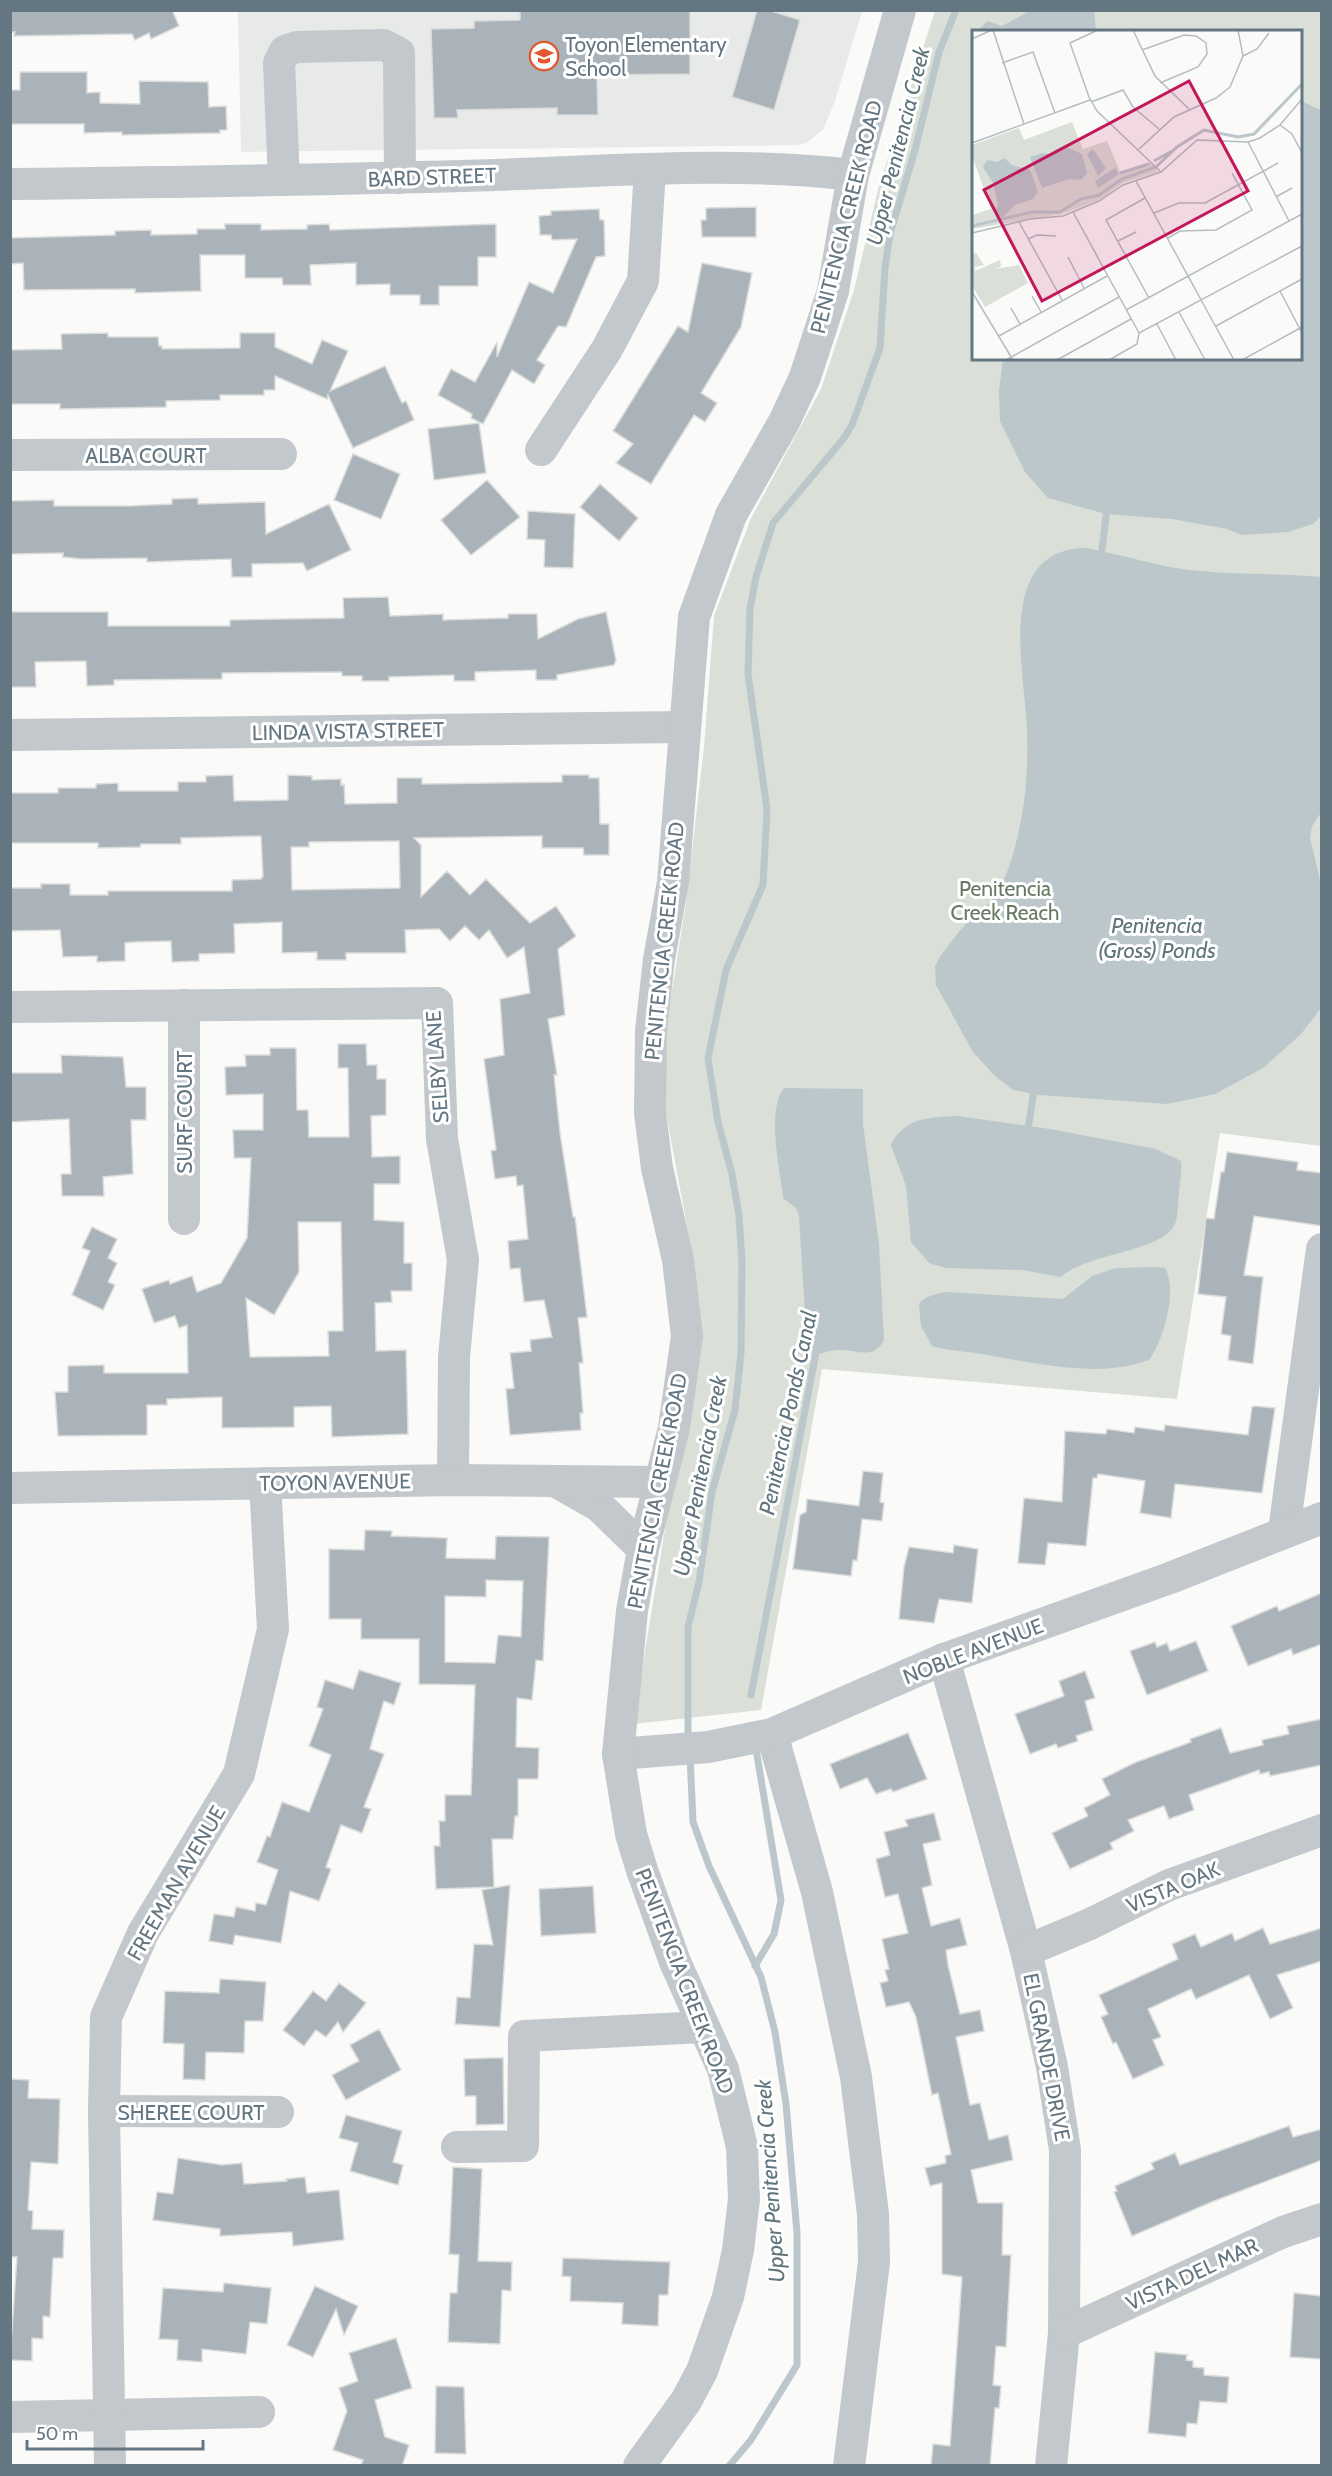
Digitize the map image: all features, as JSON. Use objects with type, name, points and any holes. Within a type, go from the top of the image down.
[{"type":"street","name":"PENITENCIA CREEK ROAD","points":[[639,2466],[686,2401],[702,2371],[728,2297],[738,2250],[744,2199],[742,2147],[723,2069],[675,1962],[642,1870],[631,1834],[618,1754],[632,1611],[643,1549],[674,1428],[687,1336],[678,1260],[657,1168],[650,1113],[651,1031],[659,959],[672,882],[694,617],[731,515],[784,422],[805,377],[833,291],[853,175],[900,10]]},
{"type":"street","points":[[284,180],[279,63],[285,51],[297,47],[384,45],[399,53],[400,177]]},
{"type":"street","name":"BARD STREET","points":[[10,184],[284,180],[650,170],[810,170],[853,175]]},
{"type":"street","points":[[541,450],[607,349],[643,281],[650,170]]},
{"type":"street","name":"ALBA COURT","points":[[10,455],[281,454]]},
{"type":"street","name":"LINDA VISTA STREET","points":[[10,735],[685,727]]},
{"type":"street","name":"SELBY LANE","points":[[10,1006],[437,1003],[442,1139],[463,1260],[454,1357],[453,1480]]},
{"type":"street","name":"SURF COURT","points":[[184,1005],[184,1220]]},
{"type":"street","points":[[1284,1531],[1322,1249]]},
{"type":"street","points":[[552,1479],[599,1506],[643,1549]]},
{"type":"street","name":"TOYON AVENUE","points":[[10,1488],[552,1479],[660,1482]]},
{"type":"street","name":"FREEMAN AVENUE","points":[[110,2466],[104,2111],[106,2017],[143,1933],[239,1774],[273,1629],[265,1483]]},
{"type":"street","name":"NOBLE AVENUE","points":[[618,1754],[708,1748],[772,1734],[944,1659],[1170,1578],[1284,1531],[1322,1518]]},
{"type":"street","name":"EL GRANDE DRIVE","points":[[944,1659],[1026,1951],[1052,2067],[1065,2150],[1064,2333],[1051,2466]]},
{"type":"street","points":[[772,1734],[822,1916],[856,2077],[873,2214],[874,2262],[849,2466]]},
{"type":"street","name":"VISTA OAK","points":[[1026,1951],[1090,1924],[1169,1885],[1322,1830]]},
{"type":"street","points":[[457,2147],[523,2146],[524,2036],[704,2027]]},
{"type":"street","name":"SHEREE COURT","points":[[104,2111],[278,2112]]},
{"type":"street","name":"VISTA DEL MAR","points":[[1064,2333],[1283,2232],[1322,2219]]},
{"type":"street","points":[[10,2417],[259,2412]]},
{"type":"shaded area","name":"Toyon Elementary School","points":[[238,11],[862,11],[835,101],[823,130],[806,143],[797,145],[241,152]]},
{"type":"green space","name":"Penitencia Creek Reach","points":[[935,11],[1321,11],[1321,1146],[1220,1133],[1177,1399],[822,1369],[761,1710],[633,1724],[673,1481],[694,1264],[664,1102],[665,1034],[686,903],[704,747],[714,616],[751,518],[821,389],[854,290],[879,186]]},
{"type":"water","points":[[1032,10],[1094,11],[1096,30],[979,30],[987,21],[1002,26]]},
{"type":"water","points":[[1302,101],[1321,110],[1321,516],[1313,524],[1288,532],[1242,535],[1227,529],[1172,519],[1106,514],[1048,498],[1025,472],[1000,421],[999,391],[1003,360],[1302,360]]},
{"type":"water","name":"Penitencia (Gross) Ponds","points":[[1086,548],[1186,569],[1321,577],[1322,811],[1312,826],[1310,838],[1321,884],[1321,1008],[1301,1034],[1263,1068],[1215,1094],[1167,1104],[1040,1095],[1013,1090],[995,1076],[973,1052],[936,985],[935,967],[939,958],[962,928],[989,904],[997,893],[1007,873],[1017,841],[1025,798],[1027,763],[1021,647],[1021,618],[1026,591],[1038,569],[1057,554]]},
{"type":"water","points":[[784,1088],[863,1089],[863,1124],[879,1244],[884,1340],[880,1346],[870,1352],[838,1350],[814,1354],[811,1350],[815,1331],[805,1313],[799,1216],[796,1208],[783,1198],[776,1141],[776,1111]]},
{"type":"water","points":[[957,1116],[1050,1129],[1156,1149],[1181,1161],[1176,1222],[1166,1235],[1154,1242],[1088,1263],[1061,1277],[1022,1270],[946,1268],[929,1263],[911,1242],[906,1186],[891,1145],[896,1136],[910,1124],[927,1118]]},
{"type":"water","points":[[1116,1268],[1165,1268],[1169,1278],[1169,1302],[1164,1329],[1149,1360],[1129,1366],[1066,1368],[944,1349],[932,1346],[921,1326],[919,1304],[921,1301],[946,1292],[1063,1299],[1092,1276]]},
{"type":"building","points":[[10,10],[172,10],[179,26],[151,39],[149,33],[135,40],[132,34],[14,36],[15,32],[10,32]]},
{"type":"building","points":[[520,10],[690,10],[690,74],[597,75],[598,115],[557,115],[557,108],[457,110],[458,118],[434,118],[431,29],[474,28],[474,21],[520,20]]},
{"type":"building","points":[[757,10],[768,10],[800,20],[774,110],[732,97]]},
{"type":"building","points":[[20,72],[87,72],[87,93],[100,92],[100,103],[140,104],[139,81],[208,82],[209,107],[226,106],[227,130],[220,130],[220,133],[122,135],[122,132],[84,133],[84,124],[10,124],[10,90],[20,90]]},
{"type":"building","points":[[756,207],[756,237],[702,237],[701,220],[706,220],[706,208]]},
{"type":"building","points":[[599,209],[600,220],[604,220],[605,256],[596,257],[566,327],[558,326],[537,360],[545,365],[534,384],[512,370],[483,424],[471,418],[472,414],[438,395],[451,369],[475,382],[497,342],[497,357],[529,282],[553,293],[577,239],[552,240],[551,235],[540,235],[539,216],[551,215],[551,211]]},
{"type":"building","points":[[225,224],[261,224],[261,230],[307,229],[307,225],[329,224],[330,230],[496,224],[496,257],[478,257],[478,286],[439,286],[439,305],[420,305],[420,295],[390,295],[390,284],[356,285],[356,263],[310,265],[311,285],[283,285],[282,278],[245,278],[245,255],[200,255],[201,291],[135,293],[135,289],[24,290],[23,263],[10,264],[10,238],[115,235],[115,231],[151,230],[151,235],[197,234],[197,229],[225,229]]},
{"type":"building","points":[[702,263],[752,273],[741,327],[701,393],[717,403],[705,422],[694,415],[651,484],[616,463],[633,444],[613,431],[678,326],[688,332]]},
{"type":"building","points":[[108,333],[108,337],[158,337],[159,346],[162,346],[162,349],[240,348],[240,333],[275,333],[275,347],[312,364],[322,340],[348,351],[330,391],[385,366],[402,403],[406,401],[414,420],[353,448],[328,395],[327,399],[275,376],[275,390],[264,390],[264,395],[220,395],[220,400],[166,401],[166,407],[60,409],[60,404],[10,404],[10,350],[62,349],[61,334]]},
{"type":"building","points":[[479,423],[486,473],[434,480],[428,429]]},
{"type":"building","points":[[353,454],[400,474],[381,519],[334,500]]},
{"type":"building","points":[[487,480],[520,517],[471,555],[441,520]]},
{"type":"building","points":[[600,484],[638,518],[619,541],[580,507]]},
{"type":"building","points":[[198,498],[198,504],[265,502],[266,534],[329,504],[351,550],[307,571],[303,563],[252,564],[252,577],[232,577],[231,559],[147,562],[147,558],[63,557],[63,553],[10,554],[10,501],[54,500],[54,506],[129,506],[172,504],[172,499]]},
{"type":"building","points":[[528,511],[575,514],[573,568],[544,567],[545,540],[527,539]]},
{"type":"building","points":[[388,597],[390,616],[443,614],[443,620],[508,618],[508,614],[537,614],[538,639],[578,619],[606,612],[616,660],[614,665],[557,675],[557,680],[536,680],[536,670],[475,672],[475,681],[454,681],[454,675],[389,677],[389,681],[362,681],[362,676],[342,676],[342,672],[222,673],[222,679],[114,680],[114,685],[87,686],[86,661],[35,662],[36,687],[10,687],[10,612],[108,612],[108,626],[230,626],[230,620],[344,618],[343,598]]},
{"type":"building","points":[[233,775],[234,801],[288,800],[288,775],[312,776],[312,780],[341,779],[341,785],[344,784],[345,804],[397,803],[397,778],[422,778],[422,784],[562,782],[562,775],[589,775],[589,778],[599,778],[600,824],[609,824],[609,855],[584,855],[583,848],[542,848],[542,836],[414,838],[421,845],[421,897],[447,871],[470,895],[486,879],[530,923],[556,906],[576,936],[558,949],[565,1015],[548,1019],[557,1075],[554,1075],[560,1133],[573,1217],[575,1217],[587,1317],[578,1318],[583,1363],[579,1363],[583,1413],[580,1413],[581,1430],[510,1435],[506,1389],[514,1388],[510,1353],[531,1351],[530,1340],[552,1337],[544,1300],[524,1302],[520,1268],[510,1269],[508,1241],[528,1239],[523,1185],[517,1186],[516,1176],[495,1179],[491,1151],[496,1150],[484,1059],[504,1055],[500,999],[530,993],[524,947],[507,958],[489,930],[479,940],[465,926],[450,941],[439,929],[405,930],[406,953],[346,953],[346,960],[317,960],[317,952],[282,953],[282,922],[234,924],[235,953],[199,954],[199,961],[172,962],[171,941],[125,943],[125,961],[97,962],[97,956],[63,957],[60,930],[10,931],[10,888],[41,888],[41,884],[70,884],[70,895],[108,895],[108,891],[232,891],[232,880],[261,879],[263,876],[261,836],[181,838],[181,844],[141,844],[140,847],[98,848],[98,843],[10,843],[10,793],[58,793],[58,788],[96,788],[96,784],[118,783],[118,791],[178,791],[178,782],[206,782],[206,776]],"holes":[[[399,841],[400,888],[292,890],[291,847],[309,847],[309,842]]]},
{"type":"building","points":[[338,1044],[366,1044],[367,1065],[377,1065],[377,1079],[386,1079],[386,1115],[371,1116],[372,1157],[400,1156],[400,1184],[374,1184],[374,1220],[404,1222],[404,1263],[412,1263],[412,1291],[391,1291],[392,1302],[375,1303],[376,1351],[406,1350],[408,1434],[332,1437],[331,1406],[294,1407],[294,1427],[222,1428],[222,1397],[167,1399],[167,1405],[147,1405],[147,1435],[58,1436],[55,1392],[68,1392],[68,1366],[104,1365],[104,1373],[188,1373],[187,1325],[179,1328],[175,1316],[154,1323],[142,1289],[169,1280],[170,1284],[192,1276],[197,1292],[221,1283],[247,1238],[251,1158],[234,1158],[233,1130],[263,1130],[263,1094],[226,1095],[225,1067],[246,1066],[245,1055],[270,1055],[270,1048],[296,1048],[297,1110],[308,1110],[309,1137],[349,1137],[348,1068],[338,1068]],"holes":[[[298,1222],[341,1222],[343,1331],[328,1331],[329,1356],[250,1357],[246,1298],[274,1315],[299,1272]]]},
{"type":"building","points":[[61,1055],[123,1057],[126,1087],[146,1087],[146,1120],[131,1120],[133,1174],[103,1177],[104,1196],[62,1196],[61,1174],[71,1174],[69,1119],[10,1122],[10,1073],[62,1073]]},
{"type":"building","points":[[1227,1152],[1298,1162],[1297,1170],[1322,1173],[1322,1226],[1254,1216],[1244,1275],[1263,1277],[1253,1364],[1228,1360],[1231,1336],[1221,1334],[1226,1297],[1198,1294],[1206,1218],[1214,1219],[1221,1172],[1224,1172]]},
{"type":"building","points":[[92,1227],[117,1239],[108,1258],[117,1263],[108,1282],[115,1285],[103,1310],[72,1295],[90,1251],[82,1248]]},
{"type":"building","points":[[1252,1407],[1275,1408],[1262,1493],[1175,1484],[1171,1518],[1140,1513],[1145,1481],[1098,1474],[1097,1478],[1093,1478],[1086,1546],[1048,1543],[1045,1565],[1018,1563],[1024,1498],[1062,1502],[1065,1431],[1106,1434],[1107,1429],[1134,1433],[1135,1427],[1164,1431],[1165,1425],[1248,1435]]},
{"type":"building","points":[[863,1471],[883,1473],[880,1502],[884,1503],[882,1521],[862,1519],[857,1561],[853,1560],[851,1576],[793,1569],[800,1515],[806,1512],[807,1499],[859,1506]]},
{"type":"building","points":[[365,1530],[392,1531],[391,1536],[447,1538],[446,1558],[495,1559],[496,1536],[549,1537],[543,1661],[536,1660],[532,1700],[517,1698],[516,1747],[539,1748],[538,1779],[518,1779],[518,1816],[515,1816],[513,1839],[492,1839],[494,1887],[436,1889],[434,1846],[440,1846],[439,1821],[445,1821],[445,1795],[471,1795],[475,1685],[419,1684],[419,1639],[361,1639],[361,1619],[329,1619],[329,1549],[364,1550]],"holes":[[[486,1580],[523,1581],[521,1637],[498,1635],[495,1663],[445,1662],[445,1596],[486,1597]]]},
{"type":"building","points":[[954,1545],[978,1549],[972,1603],[939,1599],[934,1623],[899,1619],[904,1567],[909,1547],[953,1553]]},
{"type":"building","points":[[1322,1593],[1322,1644],[1293,1655],[1291,1649],[1248,1666],[1231,1626],[1277,1606],[1279,1611]]},
{"type":"building","points":[[1196,1641],[1208,1671],[1147,1695],[1130,1651],[1155,1642],[1157,1647],[1167,1643],[1170,1651]]},
{"type":"building","points":[[359,1670],[401,1683],[394,1705],[384,1701],[372,1741],[370,1749],[384,1754],[364,1807],[371,1809],[362,1833],[341,1825],[326,1867],[331,1869],[319,1901],[290,1891],[281,1943],[235,1935],[233,1945],[209,1941],[214,1914],[234,1917],[236,1907],[255,1911],[256,1903],[266,1905],[278,1870],[257,1862],[267,1836],[270,1837],[282,1802],[309,1812],[331,1755],[309,1746],[323,1709],[317,1707],[325,1680],[353,1689]]},
{"type":"building","points":[[1085,1671],[1095,1698],[1085,1701],[1093,1730],[1076,1736],[1078,1741],[1058,1748],[1056,1744],[1030,1754],[1015,1714],[1064,1696],[1059,1681]]},
{"type":"building","points":[[1322,1719],[1322,1765],[1270,1776],[1269,1772],[1260,1774],[1259,1770],[1189,1795],[1194,1810],[1169,1819],[1164,1806],[1128,1820],[1134,1831],[1110,1843],[1113,1849],[1070,1869],[1052,1833],[1088,1816],[1084,1808],[1110,1795],[1102,1779],[1134,1763],[1191,1742],[1190,1739],[1221,1728],[1230,1753],[1263,1745],[1262,1740],[1289,1734],[1287,1726]]},
{"type":"building","points":[[908,1733],[927,1779],[893,1792],[891,1789],[876,1794],[867,1778],[840,1789],[830,1764]]},
{"type":"building","points":[[934,1813],[941,1840],[923,1844],[932,1885],[922,1888],[931,1926],[960,1918],[967,1945],[946,1950],[948,1965],[960,2014],[980,2010],[984,2031],[956,2037],[970,2105],[980,2103],[989,2140],[1008,2135],[1013,2160],[971,2170],[978,2203],[1003,2203],[1002,2255],[1011,2255],[1006,2347],[996,2346],[993,2385],[1001,2386],[999,2408],[995,2408],[990,2466],[931,2466],[933,2444],[950,2446],[962,2277],[942,2274],[942,2183],[930,2186],[925,2168],[946,2163],[945,2156],[951,2154],[938,2093],[932,2095],[916,2017],[909,2002],[886,2007],[880,1983],[888,1981],[885,1970],[889,1969],[882,1939],[908,1933],[898,1894],[885,1897],[876,1859],[890,1855],[884,1832],[908,1826],[905,1820]]},
{"type":"building","points":[[510,1885],[500,2027],[455,2024],[457,1997],[470,1998],[474,1944],[493,1945],[482,1890]]},
{"type":"building","points":[[593,1886],[596,1933],[541,1936],[539,1889]]},
{"type":"building","points":[[1263,1928],[1270,1944],[1322,1928],[1322,1961],[1277,1975],[1293,2008],[1270,2019],[1249,1975],[1196,1999],[1191,1989],[1148,2009],[1161,2037],[1153,2040],[1164,2065],[1133,2079],[1116,2042],[1113,2044],[1101,2017],[1108,2014],[1099,1995],[1178,1959],[1172,1944],[1195,1934],[1201,1947],[1232,1933],[1235,1941]]},
{"type":"building","points":[[220,1979],[266,1982],[263,2021],[245,2021],[244,2053],[206,2052],[205,2080],[183,2079],[184,2044],[163,2043],[165,1991],[219,1993]]},
{"type":"building","points":[[339,1983],[366,2003],[343,2032],[338,2022],[326,2037],[316,2030],[304,2046],[283,2030],[313,1991],[326,2001]]},
{"type":"building","points":[[379,2029],[401,2070],[346,2100],[332,2075],[359,2061],[350,2045]]},
{"type":"building","points":[[503,2058],[504,2124],[476,2125],[476,2096],[465,2096],[464,2059]]},
{"type":"building","points":[[10,2079],[29,2080],[28,2098],[60,2099],[58,2164],[31,2162],[28,2210],[33,2211],[32,2229],[64,2230],[63,2258],[53,2258],[50,2317],[43,2316],[43,2339],[32,2338],[32,2361],[10,2360],[17,2257],[10,2257]]},
{"type":"building","points":[[346,2115],[402,2131],[393,2162],[403,2165],[398,2185],[350,2171],[358,2143],[339,2138]]},
{"type":"building","points":[[1289,2126],[1293,2137],[1322,2129],[1322,2160],[1214,2201],[1132,2236],[1114,2192],[1117,2191],[1115,2186],[1154,2169],[1151,2163],[1175,2153],[1180,2165]]},
{"type":"building","points":[[178,2158],[222,2165],[242,2163],[244,2184],[287,2181],[286,2179],[305,2177],[307,2193],[339,2190],[344,2240],[293,2246],[292,2232],[220,2236],[220,2229],[153,2220],[157,2192],[173,2194]]},
{"type":"building","points":[[453,2167],[482,2169],[478,2261],[512,2262],[511,2291],[502,2290],[500,2344],[448,2342],[450,2293],[457,2293],[459,2255],[449,2254]]},
{"type":"building","points":[[563,2258],[670,2262],[668,2295],[659,2295],[658,2326],[622,2324],[623,2303],[570,2301],[571,2277],[562,2276]]},
{"type":"building","points":[[224,2283],[271,2288],[267,2324],[250,2322],[246,2354],[202,2349],[202,2362],[177,2360],[178,2340],[159,2339],[163,2288],[223,2292]]},
{"type":"building","points":[[315,2286],[358,2306],[344,2335],[336,2309],[313,2357],[287,2345]]},
{"type":"building","points":[[1294,2293],[1322,2296],[1321,2359],[1290,2357]]},
{"type":"building","points":[[396,2338],[412,2388],[375,2400],[385,2437],[409,2445],[402,2466],[361,2466],[363,2460],[333,2450],[347,2411],[339,2388],[358,2381],[349,2353]]},
{"type":"building","points":[[1155,2352],[1187,2355],[1186,2360],[1193,2361],[1193,2367],[1204,2368],[1204,2375],[1229,2377],[1227,2403],[1200,2401],[1197,2424],[1187,2423],[1186,2437],[1148,2433]]},
{"type":"building","points":[[436,2386],[464,2387],[466,2454],[435,2453]]},
{"type":"waterway","name":"Upper Penitencia Creek","points":[[688,1741],[688,1627],[699,1582],[712,1492],[735,1410],[741,1353],[742,1261],[739,1216],[732,1174],[718,1122],[708,1058],[726,970],[763,885],[767,809],[748,674],[750,609],[756,577],[773,523],[844,438],[852,425],[880,348],[885,268],[890,234],[915,150],[939,52],[956,10]]},
{"type":"waterway","name":"Penitencia Ponds Canal","points":[[1101,558],[1107,507]]},
{"type":"waterway","name":"Penitencia Ponds Canal","points":[[1027,1135],[1035,1084]]},
{"type":"waterway","name":"Penitencia Ponds Canal","points":[[751,1695],[817,1347]]},
{"type":"waterway","name":"Penitencia Ponds Canal","points":[[755,1966],[774,1934],[781,1900],[756,1749]]},
{"type":"waterway","name":"Upper Penitencia Creek","points":[[690,1755],[693,1822],[709,1866],[761,1977],[775,2032],[786,2104],[797,2233],[797,2365],[751,2440],[729,2466]]},
{"type":"place","name":"Toyon Elementary School","points":[[544,56]]}]
